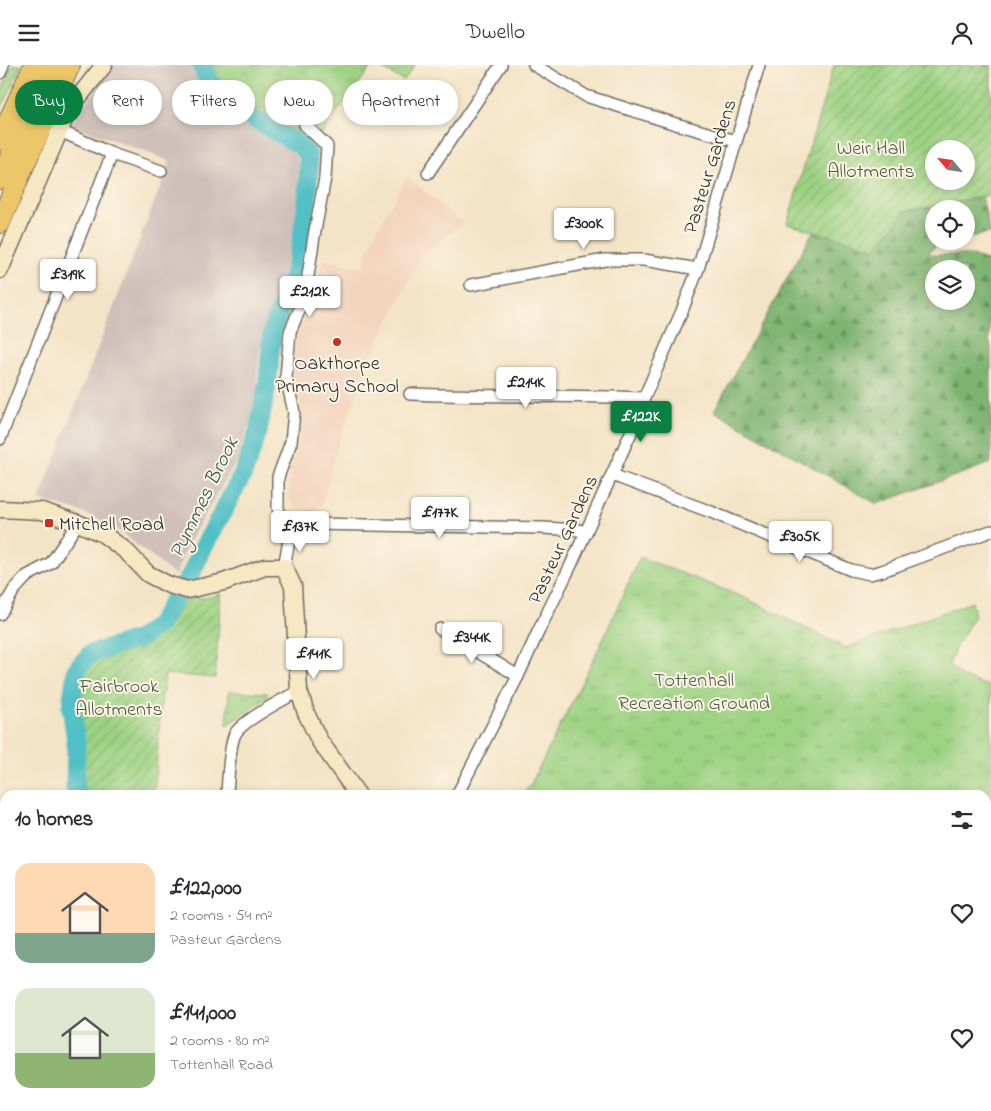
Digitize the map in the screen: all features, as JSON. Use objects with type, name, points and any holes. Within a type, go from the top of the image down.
[{"type":"highway","points":[[0,140],[34,65]]},
{"type":"highway","points":[[0,179],[53,65]]},
{"type":"highway","points":[[0,223],[70,65]]},
{"type":"street","points":[[0,73],[3,65]]},
{"type":"street","points":[[0,270],[65,118],[74,103],[104,65]]},
{"type":"street","points":[[428,173],[501,65]]},
{"type":"street","points":[[534,65],[586,96],[676,125],[736,141]]},
{"type":"street","name":"Pasteur Gardens","points":[[460,790],[518,676],[586,533],[682,311],[698,269],[759,65]]},
{"type":"street","points":[[290,535],[283,527],[278,508],[278,477],[291,442],[294,412],[286,377],[290,332],[305,296],[325,177],[327,146],[305,125]]},
{"type":"street","points":[[60,131],[112,154],[161,171]]},
{"type":"street","points":[[0,439],[112,154]]},
{"type":"street","points":[[471,285],[604,260],[644,260],[698,269]]},
{"type":"street","points":[[410,394],[644,398]]},
{"type":"street","points":[[612,475],[711,512],[852,570],[870,573],[882,571],[991,531]]},
{"type":"street","points":[[0,509],[42,511],[78,523],[103,534],[126,551],[148,574],[169,585],[187,590],[224,582],[265,567],[284,567]]},
{"type":"street","points":[[0,614],[14,590],[27,576],[51,563],[78,523]]},
{"type":"street","points":[[354,790],[319,740],[306,713],[299,691],[292,586],[284,567],[290,535],[297,526],[310,524],[542,528],[579,530],[586,533]]},
{"type":"street","points":[[440,629],[518,676]]},
{"type":"street","points":[[227,790],[232,743],[236,733],[245,724],[299,691]]},
{"type":"shaded area","points":[[113,65],[192,65],[200,80],[172,80],[172,125],[251,125],[295,149],[301,171],[298,240],[268,315],[259,352],[255,407],[236,462],[184,552],[176,576],[109,523],[73,509],[39,500],[170,161],[71,125],[83,125],[83,108],[93,94],[93,125],[162,125],[162,80],[102,80]]},
{"type":"shaded area","name":"Oakthorpe Primary School","points":[[407,176],[463,223],[421,257],[369,360],[338,444],[322,505],[311,514],[296,507],[288,498],[290,470],[302,423],[301,407],[292,375],[297,337],[313,297],[323,259],[362,268],[375,233]]},
{"type":"green space","points":[[12,65],[21,65],[0,110],[0,95]]},
{"type":"green space","points":[[192,65],[373,65],[361,80],[343,80],[343,104],[333,117],[333,80],[265,80],[265,125],[327,125],[319,138],[295,149],[251,125],[255,125],[255,80],[200,80]]},
{"type":"green space","points":[[376,65],[415,65],[405,80]]},
{"type":"green space","name":"Weir Hall Allotments","points":[[834,65],[991,65],[991,195],[964,200],[925,200],[925,207],[906,211],[875,248],[787,224]]},
{"type":"green space","points":[[982,197],[990,233],[975,236],[975,200],[966,200]]},
{"type":"green space","points":[[925,208],[925,250],[931,250],[929,252],[933,255],[972,255],[991,262],[989,340],[991,347],[991,463],[877,504],[714,411],[813,231],[875,248],[906,211]]},
{"type":"green space","name":"Tottenhall Recreation Ground","points":[[640,557],[743,597],[846,648],[972,602],[975,616],[956,646],[949,665],[962,677],[991,687],[991,790],[526,790],[531,784],[600,646]]},
{"type":"green space","name":"Fairbrook Allotments","points":[[221,594],[215,678],[165,674],[154,790],[80,790],[74,687],[83,667],[94,658],[123,651],[144,640],[161,625],[184,597],[204,598]]},
{"type":"green space","points":[[229,691],[267,693],[268,697],[227,725]]},
{"type":"waterway","name":"Pymmes Brook","points":[[76,790],[76,742],[71,706],[76,670],[90,654],[139,639],[160,624],[191,574],[243,474],[258,432],[268,380],[272,332],[291,286],[300,249],[307,203],[308,155],[301,146],[254,119],[219,92],[205,74],[202,65]]},
{"type":"place","name":"Oakthorpe Primary School","points":[[337,342]]},
{"type":"place","name":"Mitchell Road","points":[[49,523]]}]
